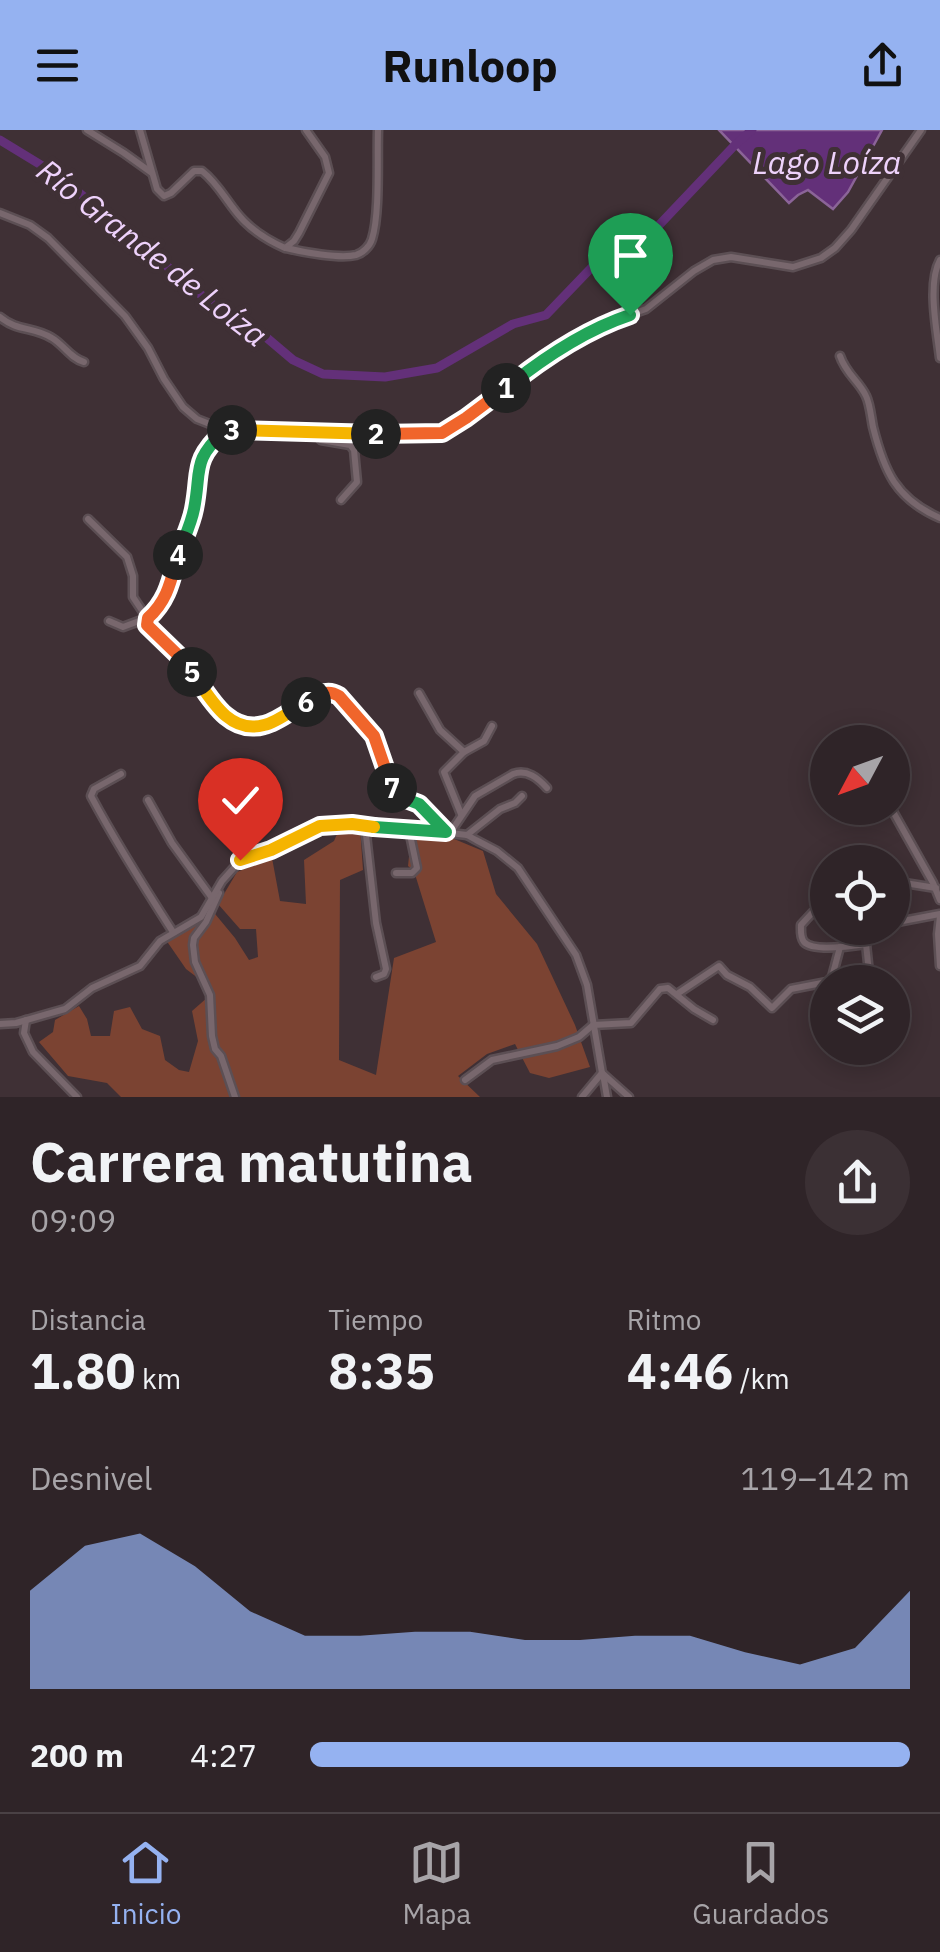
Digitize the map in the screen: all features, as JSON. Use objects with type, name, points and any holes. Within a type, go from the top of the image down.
[{"type":"street","points":[[87,130],[152,173]]},
{"type":"street","points":[[140,130],[157,189],[164,196],[194,171],[202,171],[213,179],[242,220],[268,241],[310,253],[354,256],[372,242],[378,130]]},
{"type":"street","points":[[284,248],[294,242],[329,172],[324,156],[306,130]]},
{"type":"street","points":[[0,213],[30,225],[48,238],[125,316],[183,407],[197,419],[225,430],[442,433],[535,364],[623,317],[646,309],[713,260],[731,257],[792,267],[818,260],[836,248],[851,230],[922,130]]},
{"type":"street","points":[[940,260],[935,270],[934,296],[940,358]]},
{"type":"street","points":[[0,317],[15,328],[49,336],[76,360],[84,362]]},
{"type":"street","points":[[840,356],[845,369],[866,395],[878,448],[896,487],[920,509],[940,518]]},
{"type":"street","points":[[109,621],[123,626],[148,618],[159,608],[168,593],[194,510],[197,471],[210,445],[225,430]]},
{"type":"street","points":[[314,432],[321,440],[354,450],[357,482],[341,500]]},
{"type":"street","points":[[88,519],[127,557],[133,576],[133,597],[148,618],[147,625],[181,658],[226,717],[242,726],[263,726],[325,692],[332,692],[374,736],[398,796],[419,804],[448,832]]},
{"type":"street","points":[[419,693],[440,730],[464,752]]},
{"type":"street","points":[[461,816],[444,772],[464,752],[484,741],[492,726]]},
{"type":"street","points":[[122,774],[94,789],[90,796],[172,932]]},
{"type":"street","points":[[448,832],[482,791],[513,774],[533,775],[546,786]]},
{"type":"street","points":[[467,835],[522,796]]},
{"type":"street","points":[[148,800],[172,843],[212,898]]},
{"type":"street","points":[[900,825],[938,888],[940,900]]},
{"type":"street","points":[[0,1024],[66,1009],[92,988],[140,966],[160,941],[200,917],[240,860],[320,826],[448,832],[467,835],[518,868],[576,954],[587,986],[607,1097]]},
{"type":"street","points":[[365,826],[376,923],[386,969],[376,977]]},
{"type":"street","points":[[396,873],[416,868],[410,830]]},
{"type":"street","points":[[231,870],[194,938],[194,945],[195,962],[210,995],[212,1036],[235,1097]]},
{"type":"street","points":[[910,884],[938,888]]},
{"type":"street","points":[[810,915],[801,925],[805,944],[840,948],[860,945]]},
{"type":"street","points":[[910,920],[940,915],[940,966]]},
{"type":"street","points":[[676,994],[719,966],[772,1008],[791,989],[827,982],[840,948]]},
{"type":"street","points":[[465,1080],[492,1060],[557,1046],[593,1025],[631,1023],[660,989],[668,988],[713,1020]]},
{"type":"street","points":[[26,1020],[24,1034],[33,1052],[76,1097]]},
{"type":"street","points":[[582,1097],[602,1073]]},
{"type":"street","points":[[602,1073],[629,1097]]},
{"type":"shaded area","points":[[340,827],[360,827],[363,870],[340,880],[339,1060],[376,1075],[394,958],[436,942],[414,871],[408,866],[410,847],[416,836],[447,836],[483,851],[496,894],[537,944],[590,1067],[549,1078],[530,1073],[515,1044],[487,1054],[458,1076],[480,1097],[121,1097],[107,1083],[68,1076],[39,1042],[53,1032],[55,1020],[79,1006],[91,1036],[110,1036],[114,1011],[130,1007],[142,1029],[160,1036],[165,1060],[189,1072],[198,1041],[192,1011],[208,997],[207,985],[186,969],[166,940],[201,923],[211,909],[249,960],[258,957],[256,929],[240,929],[218,904],[237,872],[272,858],[280,901],[306,904],[304,860],[334,841]]},
{"type":"water","name":"Lago Loíza","points":[[719,130],[882,130],[848,192],[833,209],[808,190],[789,203]]},
{"type":"waterway","name":"Río Grande de Loíza","points":[[0,140],[59,176],[218,309],[267,338],[293,360],[323,374],[385,377],[437,368],[513,324],[546,315],[594,265],[626,260],[752,130]]},
{"type":"route","points":[[240,860],[320,826],[352,824],[446,832],[419,804],[398,796],[374,736],[339,696],[325,692],[263,726],[242,726],[216,707],[181,658],[147,625],[148,618],[168,593],[194,510],[197,471],[210,445],[225,430],[442,433],[535,364],[630,315]]}]
